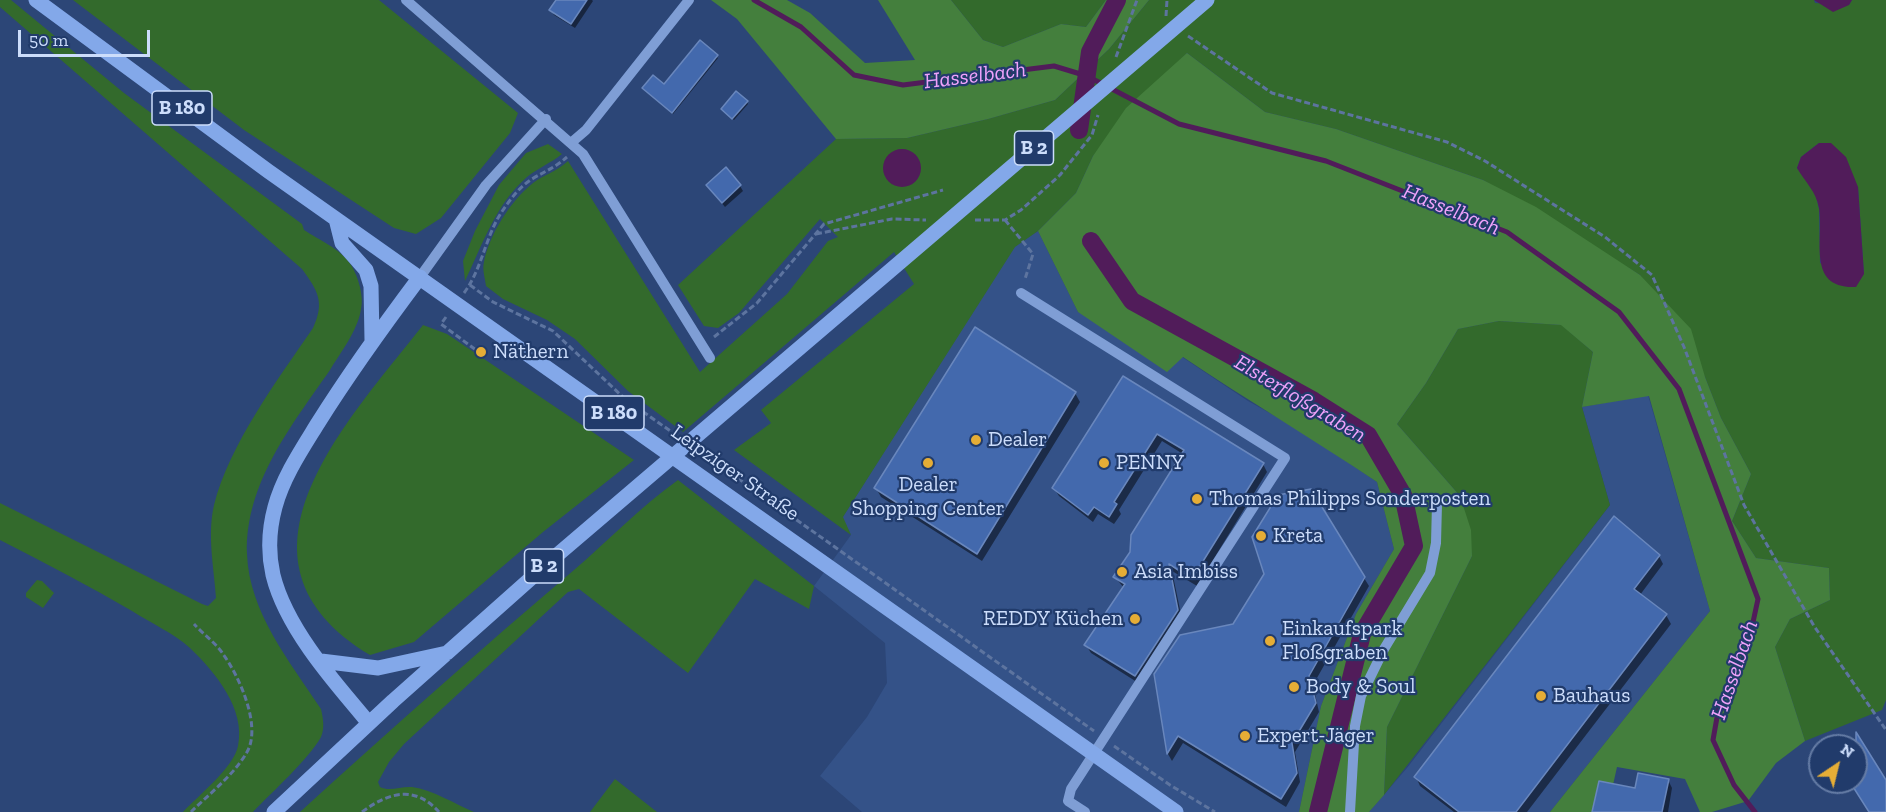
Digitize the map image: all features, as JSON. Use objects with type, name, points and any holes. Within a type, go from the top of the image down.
[{"type":"main road","name":"Leipziger Straße","points":[[36,0],[268,171],[1176,812]]},
{"type":"main road","name":"B 2","points":[[274,812],[447,653],[645,480],[1207,0]]},
{"type":"main road","points":[[336,219],[342,243],[366,270],[371,286],[372,340]]},
{"type":"main road","points":[[369,723],[296,627],[278,590],[271,561],[272,520],[290,469],[372,340],[420,277]]},
{"type":"main road","points":[[321,661],[378,668],[447,653]]},
{"type":"street","points":[[406,0],[575,145],[590,164],[710,358]]},
{"type":"street","points":[[575,145],[689,0]]},
{"type":"street","points":[[420,277],[486,185],[546,118]]},
{"type":"street","points":[[1021,293],[1285,458],[1071,789],[1068,801],[1085,812]]},
{"type":"street","points":[[1350,812],[1352,762],[1360,696],[1384,649],[1430,573],[1436,543],[1437,504]]},
{"type":"path","points":[[1167,0],[1164,8],[1167,20]]},
{"type":"path","points":[[1184,33],[1272,93],[1447,142],[1485,161],[1605,237],[1652,275],[1683,347],[1744,505],[1814,626],[1886,730]]},
{"type":"path","points":[[480,353],[441,324],[470,285],[490,232],[511,200],[533,179],[550,172],[575,145]]},
{"type":"path","points":[[702,344],[727,328],[757,303],[825,224],[943,190]]},
{"type":"path","points":[[816,234],[892,219],[938,220]]},
{"type":"path","points":[[972,220],[1005,220],[1033,254],[1021,293]]},
{"type":"path","points":[[470,285],[493,302],[553,331],[625,399],[682,439]]},
{"type":"path","points":[[691,446],[1170,785],[1215,812]]},
{"type":"path","points":[[191,812],[227,777],[248,751],[254,729],[241,687],[222,652],[194,624]]},
{"type":"path","points":[[362,812],[377,800],[404,794],[427,798],[439,812]]},
{"type":"shaded area","points":[[1814,0],[1852,0],[1849,5],[1833,12]]},
{"type":"shaded area","points":[[1819,143],[1831,143],[1846,157],[1858,187],[1864,274],[1856,287],[1840,286],[1830,280],[1824,272],[1821,261],[1818,202],[1797,168],[1801,157]]},
{"type":"shaded area","points":[[902,149],[915,155],[921,168],[915,181],[902,187],[889,181],[883,168],[889,155]]},
{"type":"shaded area","points":[[1038,231],[1078,312],[1182,357],[1248,401],[1302,431],[1377,482],[1394,549],[1356,614],[1321,706],[1299,812],[862,812],[820,776],[867,717],[887,683],[885,643],[814,586],[851,535],[842,518],[1015,246]]},
{"type":"shaded area","points":[[1648,395],[1710,611],[1550,812],[1369,812],[1407,768],[1610,505],[1582,407]]},
{"type":"green space","points":[[0,0],[11,0],[124,93],[302,224],[304,230],[336,250],[347,259],[358,280],[362,304],[353,333],[274,456],[262,479],[248,528],[249,575],[255,596],[284,655],[321,709],[323,723],[321,737],[308,756],[253,812],[183,812],[223,772],[238,746],[239,732],[233,705],[209,668],[190,648],[169,633],[0,540],[0,503],[208,606],[216,598],[211,528],[214,505],[221,482],[256,413],[313,328],[319,311],[316,290],[302,269],[0,7]]},
{"type":"green space","points":[[73,0],[379,0],[518,113],[510,133],[441,218],[416,234],[394,228],[244,130]]},
{"type":"green space","points":[[711,0],[787,0],[810,13],[865,63],[915,60],[878,0],[951,0],[983,40],[1003,47],[1061,24],[1086,27],[1106,0],[1149,0],[1109,49],[1055,100],[907,138],[836,139],[737,19]]},
{"type":"green space","points":[[951,0],[1106,0],[1086,27],[1061,24],[1003,47],[983,40]]},
{"type":"green space","points":[[1149,0],[1814,0],[1815,3],[1849,5],[1852,0],[1886,0],[1886,700],[1882,710],[1822,734],[1808,734],[1808,740],[1805,741],[1775,647],[1790,619],[1830,600],[1829,568],[1756,558],[1732,521],[1751,474],[1721,418],[1705,377],[1640,275],[1483,180],[1336,129],[1265,112],[1187,53],[1093,156],[1076,193],[1038,231],[1015,247],[843,517],[851,535],[734,450],[771,423],[761,410],[914,284],[894,252],[683,432],[628,391],[575,339],[547,320],[503,299],[486,286],[484,262],[496,230],[509,208],[537,180],[568,161],[700,372],[787,294],[828,241],[838,237],[820,219],[739,313],[718,328],[704,326],[678,285],[836,139],[907,138],[1055,100],[1109,49]],"holes":[[[1819,143],[1858,187],[1864,274],[1820,263],[1819,209],[1815,192],[1797,168],[1801,157]]]},
{"type":"green space","points":[[1187,53],[1265,112],[1336,129],[1483,180],[1536,207],[1640,275],[1691,329],[1705,377],[1721,418],[1751,474],[1732,521],[1756,558],[1829,568],[1830,600],[1790,619],[1775,647],[1805,741],[1776,763],[1748,801],[1712,812],[1700,812],[1685,779],[1617,767],[1607,812],[1550,812],[1710,611],[1649,396],[1582,407],[1593,352],[1561,325],[1499,321],[1458,329],[1426,383],[1397,424],[1460,496],[1471,530],[1472,556],[1387,727],[1384,795],[1369,812],[1299,812],[1321,706],[1356,614],[1394,549],[1377,482],[1183,357],[1167,372],[1078,312],[1038,231],[1076,193],[1093,156],[1126,108]]},
{"type":"green space","points":[[548,144],[562,154],[527,177],[506,200],[465,281],[463,261],[475,231],[499,185],[526,153]]},
{"type":"green space","points":[[1499,321],[1562,325],[1593,352],[1582,407],[1610,505],[1384,795],[1387,727],[1472,556],[1460,496],[1397,424],[1426,383],[1458,329]]},
{"type":"green space","points":[[423,325],[447,334],[634,460],[543,532],[414,642],[370,655],[324,617],[302,577],[298,534],[310,490],[332,447],[361,404]]},
{"type":"green space","points":[[678,480],[814,586],[809,609],[755,579],[688,673],[579,589],[568,592],[404,744],[389,762],[378,782],[380,787],[384,788],[412,787],[428,791],[474,812],[300,812],[638,512]]},
{"type":"green space","points":[[37,580],[42,581],[54,593],[43,608],[26,597],[26,593]]},
{"type":"green space","points":[[615,779],[657,812],[590,812]]},
{"type":"building","points":[[556,0],[587,0],[571,24],[549,10]]},
{"type":"building","points":[[700,40],[718,55],[672,113],[642,88],[653,75],[664,84]]},
{"type":"building","points":[[736,91],[748,101],[732,119],[721,109]]},
{"type":"building","points":[[726,167],[741,185],[722,203],[706,185]]},
{"type":"building","name":"Dealer","points":[[975,327],[1076,392],[977,554],[874,488]]},
{"type":"building","points":[[1123,376],[1264,463],[1192,579],[1169,564],[1178,610],[1135,676],[1084,645],[1125,584],[1113,577],[1130,552],[1131,535],[1184,450],[1157,434],[1114,502],[1117,504],[1109,517],[1094,507],[1088,515],[1052,488]]},
{"type":"building","points":[[1311,489],[1365,577],[1309,676],[1316,703],[1292,743],[1297,773],[1281,799],[1178,736],[1167,754],[1154,674],[1180,635],[1233,624],[1264,574],[1252,537],[1278,495]]},
{"type":"building","name":"Bauhaus","points":[[1614,516],[1660,555],[1634,589],[1667,614],[1516,812],[1459,812],[1414,777]]},
{"type":"building","points":[[1868,751],[1886,780],[1886,812],[1869,812],[1858,794],[1868,794]]},
{"type":"building","points":[[1638,773],[1669,779],[1662,812],[1592,812],[1599,781],[1635,788]]},
{"type":"waterway","name":"Hasselbach","points":[[754,0],[801,27],[854,75],[903,85],[1054,66],[1087,76],[1179,124],[1326,161],[1507,232],[1619,312],[1679,389],[1758,599],[1747,650],[1719,706],[1713,740],[1734,785],[1755,812]]},
{"type":"waterway","name":"Elsterfloßgraben","points":[[1079,130],[1090,52],[1117,0]]},
{"type":"waterway","name":"Elsterfloßgraben","points":[[1091,241],[1132,301],[1314,401],[1368,435],[1403,495],[1414,546],[1362,634],[1318,812]]},
{"type":"place","name":"Näthern","points":[[481,352]]},
{"type":"place","name":"Dealer","points":[[976,440]]},
{"type":"place","name":"Dealer Shopping Center","points":[[928,463]]},
{"type":"place","name":"PENNY","points":[[1104,463]]},
{"type":"place","name":"Thomas Philipps Sonderposten","points":[[1197,499]]},
{"type":"place","name":"Kreta","points":[[1261,536]]},
{"type":"place","name":"Asia Imbiss","points":[[1122,572]]},
{"type":"place","name":"REDDY Küchen","points":[[1135,619]]},
{"type":"place","name":"Einkaufspark Floßgraben","points":[[1270,641]]},
{"type":"place","name":"Body & Soul","points":[[1294,687]]},
{"type":"place","name":"Bauhaus","points":[[1541,696]]},
{"type":"place","name":"Expert-Jäger","points":[[1245,736]]}]
